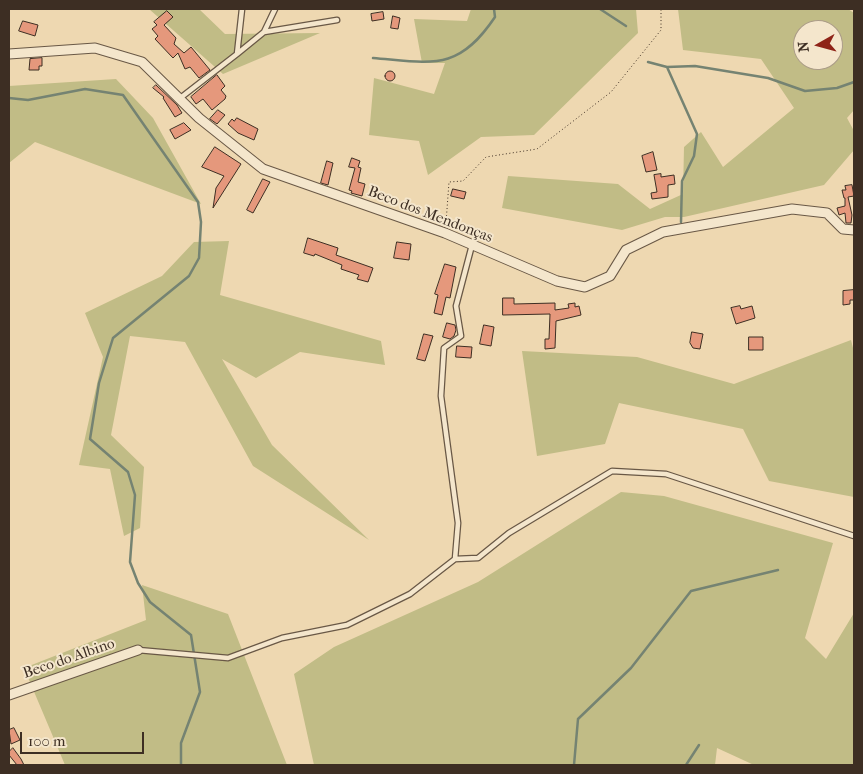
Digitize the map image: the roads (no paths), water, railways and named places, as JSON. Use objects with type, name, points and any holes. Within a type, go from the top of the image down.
[{"type":"street","name":"Beco dos Mendonças","points":[[9,54],[96,48],[142,62],[199,118],[263,170],[445,233],[557,281],[585,287],[610,276],[626,250],[663,232],[792,209],[826,213],[843,229],[854,230]]},
{"type":"street","name":"Beco do Albino","points":[[9,695],[138,650]]},
{"type":"lane","points":[[237,54],[242,9]]},
{"type":"lane","points":[[179,99],[264,32],[275,9]]},
{"type":"lane","points":[[264,32],[337,20]]},
{"type":"lane","points":[[454,559],[458,523],[442,396],[444,348],[461,336],[456,306],[472,245]]},
{"type":"lane","points":[[138,650],[228,658],[282,638],[347,625],[410,594],[454,559],[478,558],[509,533],[612,471],[666,474],[854,536]]},
{"type":"waterway","points":[[373,58],[428,62],[443,60],[456,55],[469,47],[482,35],[495,17],[494,9]]},
{"type":"waterway","points":[[600,9],[626,26]]},
{"type":"waterway","points":[[648,62],[667,67],[695,66],[768,78],[805,91],[837,88],[854,82]]},
{"type":"waterway","points":[[667,67],[697,134],[694,156],[682,181],[681,222]]},
{"type":"waterway","points":[[9,98],[28,100],[85,89],[123,95],[198,202],[201,222],[199,258],[189,276],[113,338],[99,383],[90,439],[128,472],[135,495],[130,562],[138,583],[150,602],[191,635],[200,692],[181,743],[181,765]]},
{"type":"waterway","points":[[574,765],[578,719],[631,668],[691,591],[778,570]]},
{"type":"waterway","points":[[686,765],[699,745]]}]
